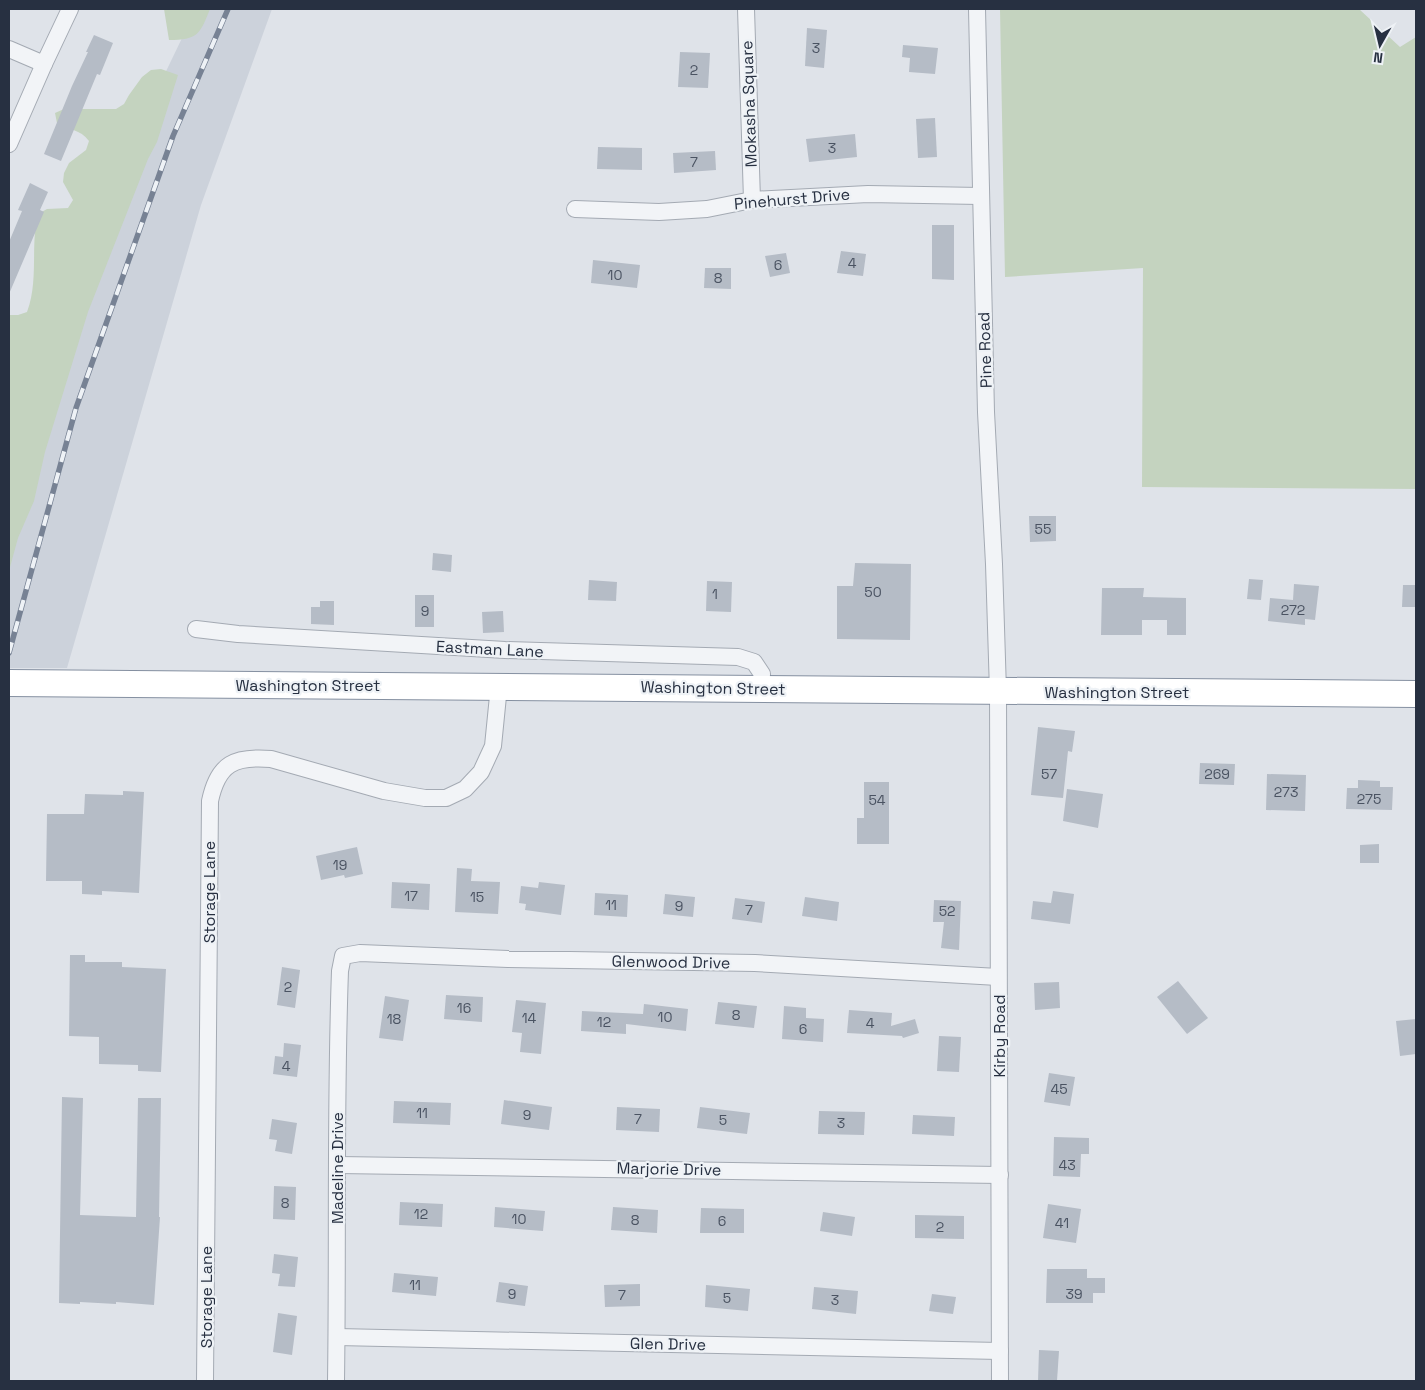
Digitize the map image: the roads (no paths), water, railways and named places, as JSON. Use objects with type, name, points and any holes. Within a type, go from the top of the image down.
[{"type":"highway","name":"Washington Street","points":[[20,683],[1416,694]]},
{"type":"street","points":[[9,144],[70,9]]},
{"type":"street","name":"Mokasha Square","points":[[746,9],[752,200]]},
{"type":"street","name":"Pine Road","points":[[976,9],[986,412],[998,691]]},
{"type":"street","points":[[9,49],[44,64]]},
{"type":"street","name":"Pinehurst Drive","points":[[575,208],[659,212],[707,209],[752,200],[868,194],[980,196]]},
{"type":"street","name":"Eastman Lane","points":[[196,630],[505,650],[738,657],[754,662],[762,674],[762,688]]},
{"type":"street","name":"Storage Lane","points":[[205,1381],[210,801],[213,784],[222,770],[238,760],[254,758],[271,759],[384,791],[425,798],[446,798],[466,789],[481,772],[493,746],[499,686]]},
{"type":"street","name":"Kirby Road","points":[[998,691],[1000,1381]]},
{"type":"street","name":"Glenwood Drive","points":[[343,956],[360,952],[508,959],[755,963],[998,977]]},
{"type":"street","name":"Madeline Drive","points":[[336,1381],[337,1058],[340,971],[343,956]]},
{"type":"street","name":"Marjorie Drive","points":[[338,1165],[1000,1176]]},
{"type":"street","name":"Glen Drive","points":[[337,1337],[1000,1351]]},
{"type":"railway","points":[[9,653],[76,408],[173,136],[228,9]]}]
